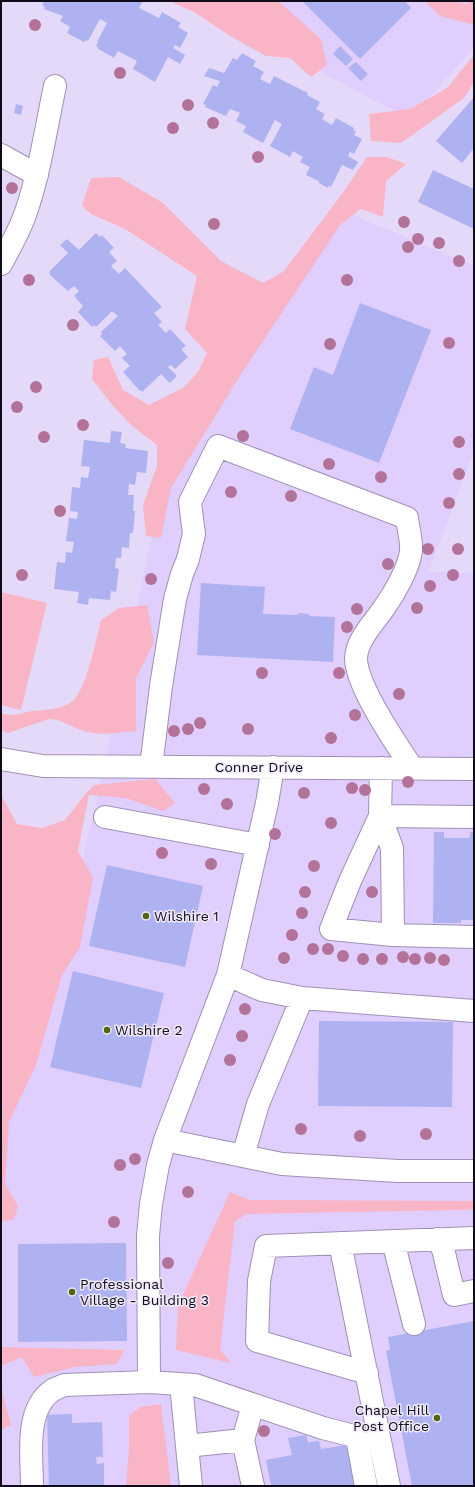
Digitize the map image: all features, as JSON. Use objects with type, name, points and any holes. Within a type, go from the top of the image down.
[{"type":"street","points":[[1,264],[26,213],[37,175],[55,86]]},
{"type":"street","points":[[1,155],[37,175]]},
{"type":"street","points":[[151,766],[161,686],[175,599],[188,559],[194,534],[190,502],[218,446],[407,518],[411,551],[402,580],[384,608],[370,626],[356,658],[359,673],[366,692],[412,768]]},
{"type":"street","name":"Conner Drive","points":[[1,759],[43,766],[474,769]]},
{"type":"street","points":[[149,1382],[148,1236],[151,1204],[157,1173],[165,1140],[228,975],[268,803],[272,767]]},
{"type":"street","points":[[381,768],[380,816],[392,848],[393,935]]},
{"type":"street","points":[[380,816],[474,818]]},
{"type":"street","points":[[380,816],[350,881],[331,929],[393,935],[474,937]]},
{"type":"street","points":[[104,817],[258,845]]},
{"type":"street","points":[[228,975],[262,990],[302,998],[474,1011]]},
{"type":"street","points":[[243,1156],[258,1104],[302,998]]},
{"type":"street","points":[[165,1140],[282,1164],[398,1171],[474,1171]]},
{"type":"street","points":[[367,1372],[258,1341],[259,1281],[266,1246],[474,1238]]},
{"type":"street","points":[[438,1239],[443,1249],[454,1295],[474,1291]]},
{"type":"street","points":[[393,1241],[414,1324]]},
{"type":"street","points":[[340,1243],[390,1486]]},
{"type":"street","points":[[32,1486],[32,1426],[35,1412],[44,1398],[53,1390],[64,1385],[149,1382],[195,1386],[323,1428],[354,1436],[357,1438],[366,1486]]},
{"type":"street","points":[[181,1384],[191,1486]]},
{"type":"street","points":[[253,1486],[243,1440],[254,1405]]},
{"type":"street","points":[[187,1446],[243,1440]]},
{"type":"shaded area","points":[[169,1],[278,1],[321,39],[327,65],[311,77],[290,58],[266,56],[230,36],[194,12]]},
{"type":"shaded area","points":[[186,1],[474,1],[474,47],[410,119]]},
{"type":"shaded area","points":[[425,1],[451,1],[466,4],[470,1],[474,1],[474,25],[440,16]]},
{"type":"shaded area","points":[[474,55],[474,82],[464,98],[401,143],[371,141],[369,114],[410,109],[447,88]]},
{"type":"shaded area","points":[[367,157],[387,157],[406,164],[386,181],[383,217],[361,209],[340,225],[243,371],[171,488],[161,538],[146,536],[143,505],[157,466],[157,445],[132,426],[113,406],[92,379],[94,360],[108,357],[123,390],[149,405],[183,388],[198,372],[207,353],[185,329],[197,276],[125,229],[91,214],[82,206],[91,178],[119,177],[163,203],[221,261],[263,283],[284,271],[342,194]]},
{"type":"shaded area","points":[[339,209],[474,266],[474,451],[429,571],[474,573],[474,1486],[1,1486],[1,1014],[61,951],[98,794],[163,481]]},
{"type":"shaded area","points":[[1,592],[47,603],[21,710],[1,705]]},
{"type":"shaded area","points":[[147,605],[154,643],[136,678],[136,731],[105,734],[93,733],[82,731],[54,719],[49,719],[8,733],[1,730],[1,713],[14,715],[52,709],[70,703],[76,698],[86,678],[101,620],[119,608]]},
{"type":"shaded area","points":[[155,779],[175,803],[163,811],[126,798],[89,795],[78,851],[93,878],[80,947],[62,975],[36,1065],[9,1122],[5,1184],[18,1206],[14,1219],[1,1222],[1,795],[17,824],[42,828],[65,820],[94,785]]},
{"type":"shaded area","points":[[230,1192],[249,1200],[474,1201],[474,1209],[247,1214],[235,1221],[220,1349],[231,1363],[176,1350],[178,1306]]},
{"type":"shaded area","points":[[1,1347],[124,1350],[117,1364],[75,1367],[34,1377],[22,1357],[1,1366]]},
{"type":"shaded area","points":[[1,1387],[11,1425],[1,1430]]},
{"type":"shaded area","points":[[161,1404],[171,1486],[126,1486],[129,1449],[129,1416],[140,1407]]},
{"type":"building","points":[[44,1],[143,1],[139,8],[159,18],[162,12],[181,23],[178,27],[188,33],[180,48],[175,45],[173,48],[185,55],[180,64],[168,57],[155,82],[133,69],[137,61],[118,51],[114,58],[97,48],[97,42],[107,23],[100,19],[88,41],[86,40],[84,42],[67,33],[70,27],[60,21],[63,16],[44,9],[45,7],[42,5]]},
{"type":"building","points":[[302,1],[405,1],[411,8],[360,59]]},
{"type":"building","points":[[340,46],[353,59],[346,66],[333,54]]},
{"type":"building","points":[[242,53],[256,61],[253,66],[264,72],[260,79],[270,84],[274,76],[308,93],[307,95],[320,102],[316,109],[325,114],[322,119],[332,125],[336,118],[354,128],[353,130],[356,131],[354,135],[362,139],[354,154],[350,152],[348,156],[358,162],[353,170],[342,165],[331,187],[329,185],[328,188],[319,183],[319,181],[306,175],[310,167],[300,162],[303,157],[293,151],[290,157],[270,146],[282,124],[275,120],[263,143],[243,132],[246,126],[236,121],[240,113],[230,109],[226,116],[205,107],[206,105],[203,104],[213,85],[217,87],[220,81],[204,76],[209,68],[224,73],[233,58],[237,60]]},
{"type":"building","points":[[356,62],[368,74],[361,81],[348,68]]},
{"type":"building","points":[[474,97],[474,148],[462,163],[436,141]]},
{"type":"building","points":[[16,104],[23,106],[21,115],[14,113]]},
{"type":"building","points":[[433,170],[474,189],[474,229],[418,202]]},
{"type":"building","points":[[96,233],[100,237],[102,235],[114,248],[109,252],[117,261],[111,266],[119,274],[125,268],[162,307],[154,313],[162,322],[158,325],[166,333],[170,329],[186,346],[181,349],[188,357],[175,369],[171,365],[168,367],[177,376],[170,383],[161,374],[142,392],[141,390],[140,391],[123,372],[130,366],[122,358],[127,354],[120,346],[115,351],[100,336],[102,334],[101,332],[118,316],[112,311],[96,327],[94,325],[92,327],[78,312],[83,306],[74,296],[79,291],[74,286],[68,291],[49,274],[51,273],[49,272],[68,253],[60,245],[67,239],[79,250]]},
{"type":"building","points":[[360,303],[431,330],[379,463],[290,429],[314,367],[333,375]]},
{"type":"building","points":[[111,431],[122,432],[120,443],[126,444],[125,448],[148,451],[146,473],[137,472],[135,485],[129,484],[128,495],[134,495],[133,511],[135,511],[133,533],[130,533],[129,548],[122,547],[121,558],[116,558],[115,568],[119,569],[116,592],[111,591],[110,600],[89,598],[88,605],[77,603],[79,592],[54,589],[57,562],[65,563],[66,552],[72,553],[74,542],[66,541],[69,518],[77,519],[78,512],[70,511],[72,487],[80,488],[81,477],[88,478],[90,467],[81,466],[84,440],[110,443]]},
{"type":"building","points":[[201,583],[265,587],[263,614],[298,615],[298,613],[309,614],[309,616],[335,617],[333,662],[197,655]]},
{"type":"building","points":[[434,832],[444,832],[444,838],[470,838],[470,832],[474,832],[474,920],[461,920],[461,923],[433,923]]},
{"type":"building","name":"Wilshire 1","points":[[107,865],[203,886],[185,967],[89,946]]},
{"type":"building","name":"Wilshire 2","points":[[73,971],[164,993],[141,1088],[50,1067]]},
{"type":"building","points":[[319,1021],[453,1022],[452,1107],[318,1106]]},
{"type":"building","name":"Professional Village - Building 3","points":[[126,1243],[127,1341],[18,1342],[18,1244]]},
{"type":"building","name":"Chapel Hill Post Office","points":[[474,1321],[474,1486],[412,1486],[386,1351],[390,1350],[388,1337]]},
{"type":"building","points":[[72,1414],[72,1423],[102,1422],[103,1457],[96,1457],[97,1464],[104,1463],[104,1486],[49,1486],[47,1415]]},
{"type":"building","points":[[306,1435],[308,1442],[319,1441],[321,1449],[347,1445],[354,1486],[271,1486],[266,1460],[292,1455],[288,1438]]},
{"type":"place","name":"Wilshire 1","points":[[146,916]]},
{"type":"place","name":"Wilshire 2","points":[[107,1030]]},
{"type":"place","name":"Professional Village - Building 3","points":[[72,1292]]},
{"type":"place","name":"Chapel Hill Post Office","points":[[437,1418]]}]
